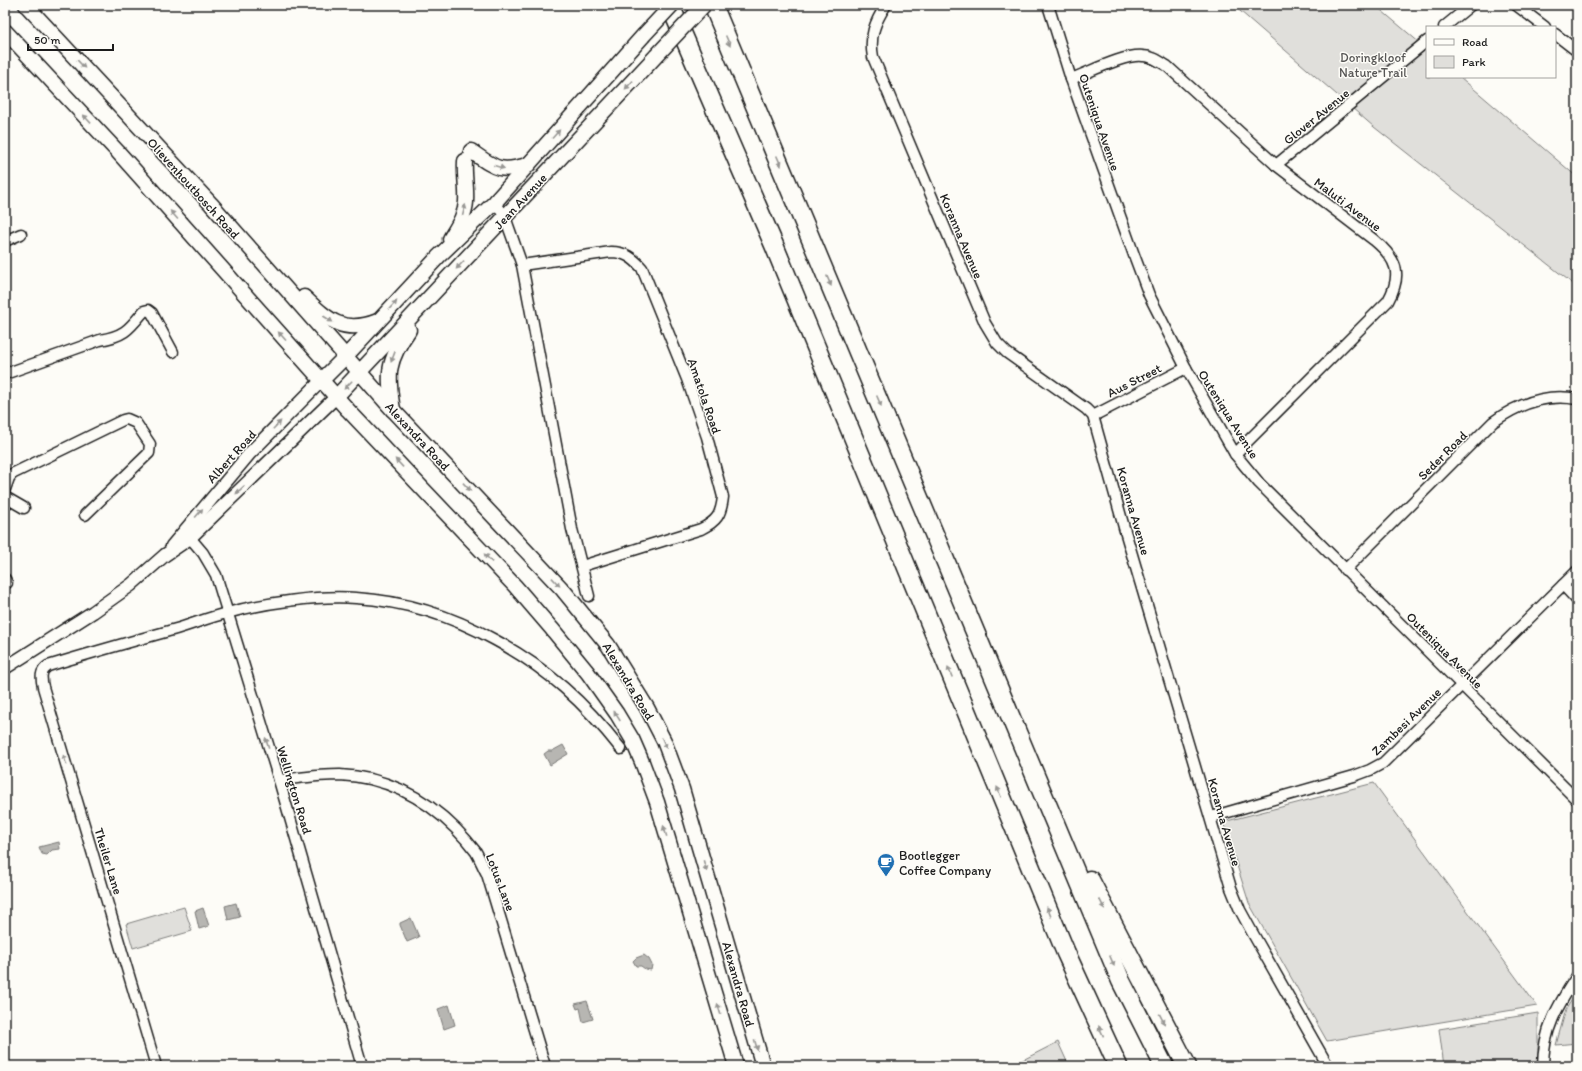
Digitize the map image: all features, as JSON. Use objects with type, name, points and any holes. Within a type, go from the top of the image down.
[{"type":"highway","points":[[671,5],[777,252],[1066,953],[1116,1062]]},
{"type":"highway","points":[[713,5],[1121,981],[1164,1066]]},
{"type":"highway","points":[[1033,769],[1186,1066]]},
{"type":"main road","name":"Olievenhoutbosch Road","points":[[26,5],[238,235],[360,373]]},
{"type":"main road","name":"Jean Avenue","points":[[322,380],[439,256],[496,202],[671,5]]},
{"type":"main road","name":"Jean Avenue","points":[[336,397],[704,5]]},
{"type":"main road","points":[[5,31],[118,152],[336,397]]},
{"type":"main road","points":[[439,256],[462,219],[466,203],[464,173],[468,156],[487,162],[500,169],[514,168],[530,163]]},
{"type":"main road","points":[[238,235],[322,315],[332,322],[352,328],[379,321]]},
{"type":"main road","points":[[393,410],[389,373],[393,356],[400,343],[438,289]]},
{"type":"main road","name":"Alexandra Road","points":[[360,373],[563,590],[608,645],[647,708],[664,741],[682,788],[762,1066]]},
{"type":"main road","name":"Alexandra Road","points":[[336,397],[515,586],[588,673],[632,739],[657,802],[736,1066]]},
{"type":"street","name":"Koranna Avenue","points":[[886,5],[876,24],[872,36],[871,45],[874,57],[985,323],[997,343],[1008,353],[1086,409],[1093,416],[1125,531],[1232,888],[1240,910],[1328,1066]]},
{"type":"street","name":"Outeniqua Avenue","points":[[1048,5],[1071,79],[1149,295],[1186,368],[1235,454],[1259,483],[1577,800]]},
{"type":"street","points":[[1445,26],[1471,5]]},
{"type":"street","points":[[1516,5],[1544,26]]},
{"type":"street","points":[[1556,35],[1577,50]]},
{"type":"street","name":"Glover Avenue","points":[[1276,165],[1426,42]]},
{"type":"street","name":"Maluti Avenue","points":[[1071,79],[1130,57],[1143,56],[1155,59],[1166,66],[1276,165],[1386,249],[1392,257],[1396,268],[1396,280],[1394,290],[1388,301],[1375,316],[1235,454]]},
{"type":"street","points":[[496,202],[505,217],[522,265],[572,530],[589,596]]},
{"type":"street","points":[[5,241],[21,234]]},
{"type":"street","name":"Amatola Road","points":[[522,265],[611,252],[623,252],[638,263],[642,268],[687,379],[707,437],[723,497],[722,507],[718,516],[712,524],[701,530],[582,566]]},
{"type":"street","points":[[5,374],[100,340],[115,337],[129,329],[144,310],[148,310],[152,313],[173,352]]},
{"type":"street","name":"Aus Street","points":[[1093,416],[1186,368]]},
{"type":"street","name":"Albert Road","points":[[187,534],[250,453],[322,380]]},
{"type":"street","name":"Albert Road","points":[[5,668],[93,612],[131,585],[336,397]]},
{"type":"street","name":"Seder Road","points":[[1345,570],[1493,422],[1524,404],[1547,398],[1558,397],[1577,399]]},
{"type":"street","points":[[5,489],[12,474],[123,420],[131,420],[136,423],[150,444],[148,453],[85,515]]},
{"type":"street","points":[[5,497],[24,508]]},
{"type":"street","name":"Wellington Road","points":[[187,534],[213,569],[279,780],[362,1066]]},
{"type":"street","name":"Zambesi Avenue","points":[[1210,817],[1370,770],[1383,763],[1577,571]]},
{"type":"street","points":[[1563,586],[1577,600]]},
{"type":"street","points":[[227,613],[266,605],[306,600],[356,598],[405,605],[445,616],[489,636],[545,671],[576,697],[621,749]]},
{"type":"street","name":"Theiler Lane","points":[[156,1066],[42,687],[42,671],[48,666],[227,613]]},
{"type":"street","name":"Lotus Lane","points":[[279,780],[340,775],[371,779],[386,783],[415,796],[431,806],[462,836],[476,853],[487,874],[545,1066]]},
{"type":"street","points":[[1543,1066],[1544,1051],[1550,1022],[1577,976]]},
{"type":"green space","name":"Doringkloof Nature Trail","points":[[1233,5],[1375,5],[1426,48],[1426,78],[1461,78],[1577,177],[1577,287],[1374,127]]},
{"type":"green space","points":[[1374,783],[1537,1006],[1327,1041],[1249,903],[1223,822]]},
{"type":"green space","points":[[184,907],[192,931],[133,948],[126,924]]},
{"type":"green space","points":[[1577,992],[1577,1043],[1556,1045],[1566,1009]]},
{"type":"green space","points":[[1538,1013],[1538,1066],[1444,1066],[1439,1029]]},
{"type":"green space","points":[[1058,1042],[1069,1066],[1013,1066],[1013,1065]]},
{"type":"shaded area","points":[[563,745],[568,754],[550,765],[544,754]]},
{"type":"shaded area","points":[[59,842],[60,849],[52,850],[47,855],[42,854],[39,847]]},
{"type":"shaded area","points":[[236,903],[240,917],[228,920],[225,906]]},
{"type":"shaded area","points":[[203,908],[209,926],[199,929],[195,911]]},
{"type":"shaded area","points":[[411,918],[419,937],[407,942],[400,923]]},
{"type":"shaded area","points":[[644,955],[649,959],[652,965],[651,970],[645,969],[641,966],[636,966],[633,961]]},
{"type":"shaded area","points":[[587,1001],[593,1019],[583,1022],[580,1008],[577,1009],[575,1004]]},
{"type":"shaded area","points":[[449,1005],[455,1025],[444,1029],[438,1009]]},
{"type":"place","name":"Bootlegger Coffee Company","points":[[886,877]]}]
